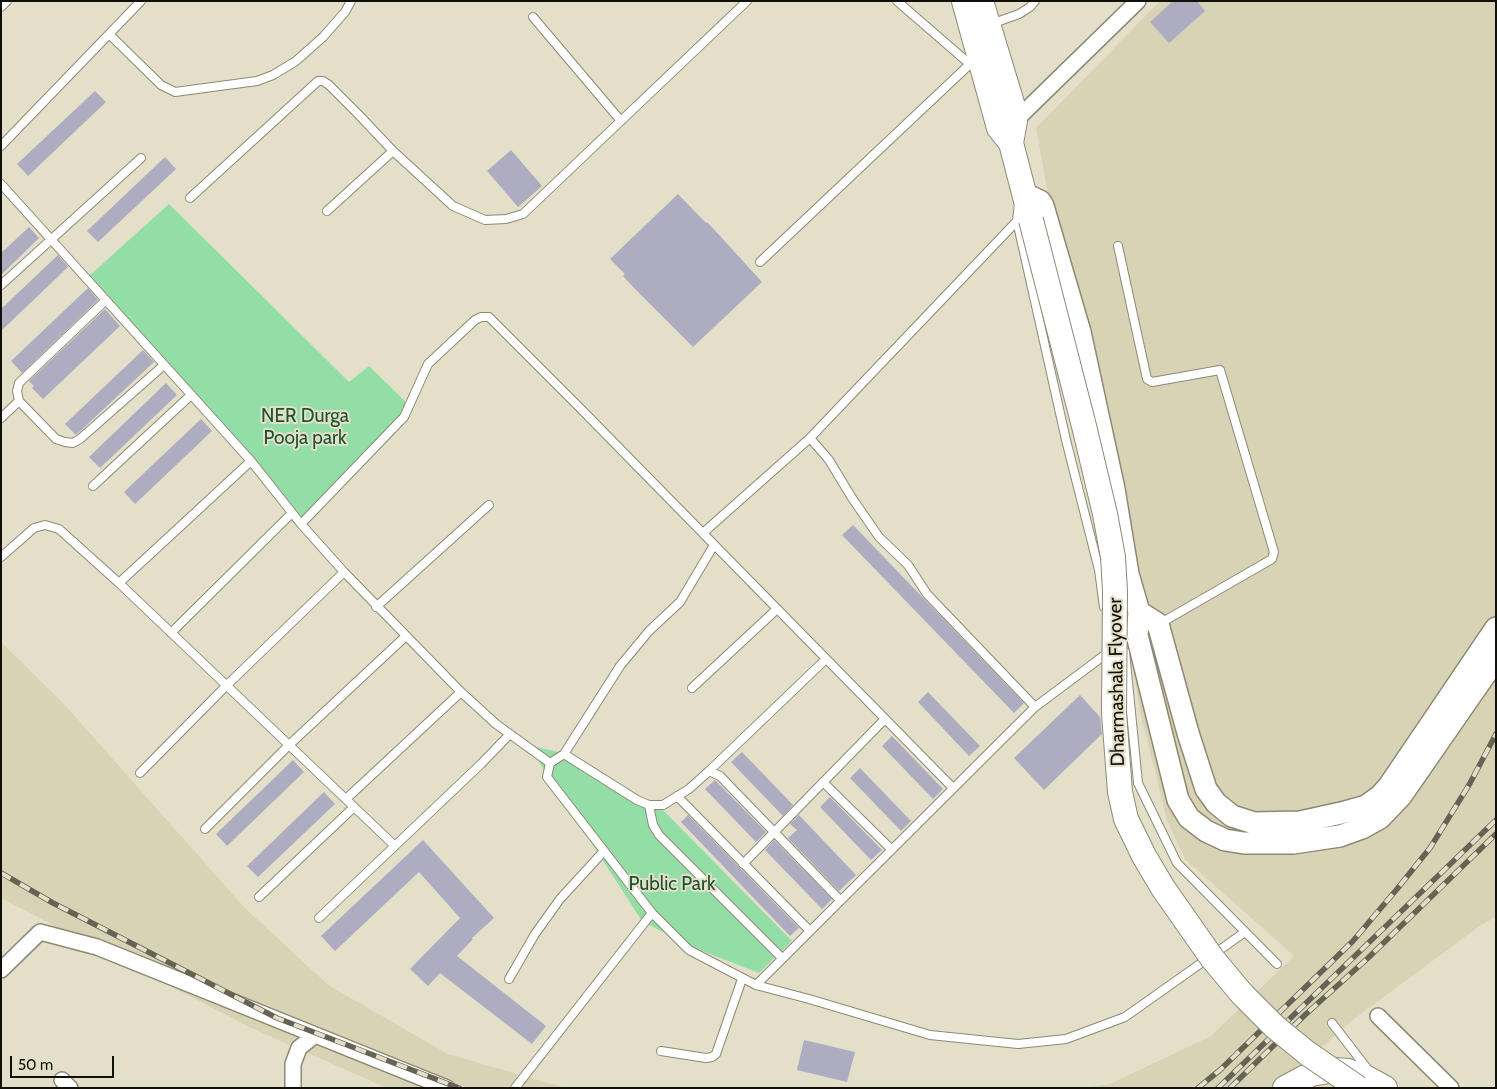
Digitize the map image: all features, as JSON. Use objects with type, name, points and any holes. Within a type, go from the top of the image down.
[{"type":"main road","points":[[964,1],[979,28],[1012,103],[1008,131]]},
{"type":"main road","points":[[981,1],[977,69],[1008,131]]},
{"type":"main road","name":"Dharmashala Flyover","points":[[1008,131],[1025,194],[1024,220],[1084,426],[1112,557],[1116,608],[1114,713],[1120,792],[1126,819],[1144,856],[1184,920],[1242,994],[1275,1027],[1307,1053],[1374,1087]]},
{"type":"main road","points":[[1285,1088],[1311,1074],[1335,1070],[1348,1071],[1374,1087]]},
{"type":"street","points":[[1008,131],[1138,1]]},
{"type":"street","points":[[1025,194],[1040,201],[1043,206],[1080,332],[1114,489],[1128,574],[1141,624],[1178,800],[1189,818],[1206,831],[1225,840],[1244,843],[1293,843],[1340,836],[1362,828],[1380,818],[1401,796],[1496,659]]},
{"type":"street","points":[[1141,624],[1188,733],[1206,788],[1216,803],[1232,816],[1254,823],[1300,822],[1366,806],[1380,796],[1389,786],[1496,628]]},
{"type":"street","points":[[1,970],[40,932],[97,947],[447,1088]]},
{"type":"street","points":[[1378,1016],[1451,1088]]},
{"type":"street","points":[[293,1088],[293,1064],[299,1048],[315,1035]]},
{"type":"lane","points":[[1,7],[7,1]]},
{"type":"lane","points":[[1,146],[141,1]]},
{"type":"lane","points":[[109,34],[161,86],[175,92],[248,82],[273,75],[296,62],[323,37],[345,12],[351,1]]},
{"type":"lane","points":[[190,198],[318,81],[323,81],[393,151],[454,206],[485,220],[506,219],[523,214],[747,1]]},
{"type":"lane","points":[[760,262],[977,69],[896,1]]},
{"type":"lane","points":[[979,28],[1019,14],[1036,1]]},
{"type":"lane","points":[[533,17],[621,121]]},
{"type":"lane","points":[[328,211],[393,151]]},
{"type":"lane","points":[[1,285],[142,158]]},
{"type":"lane","points":[[1,184],[251,461],[300,524],[376,607],[496,724],[550,764]]},
{"type":"lane","points":[[703,533],[810,438],[1024,220]]},
{"type":"lane","points":[[1024,220],[1066,440],[1099,570],[1104,613]]},
{"type":"lane","points":[[1118,246],[1147,380],[1152,382],[1220,370],[1274,552],[1272,559],[1141,624]]},
{"type":"lane","points":[[106,300],[18,383],[19,401],[56,439],[73,443],[80,439],[164,365]]},
{"type":"lane","points":[[300,524],[404,417],[428,364],[475,320],[481,316],[489,317],[953,788]]},
{"type":"lane","points":[[93,486],[191,395]]},
{"type":"lane","points":[[1,418],[19,401]]},
{"type":"lane","points":[[810,438],[829,460],[879,537],[908,565],[927,594],[1035,707]]},
{"type":"lane","points":[[119,583],[251,461]]},
{"type":"lane","points":[[376,607],[489,505]]},
{"type":"lane","points":[[171,633],[292,513]]},
{"type":"lane","points":[[1,557],[34,528],[45,525],[59,529],[119,583],[395,846]]},
{"type":"lane","points":[[714,545],[680,602],[648,631],[620,666],[564,754],[550,764],[547,778],[652,913],[689,950],[756,985],[930,1035],[1018,1044],[1066,1039],[1125,1017],[1245,932]]},
{"type":"lane","points":[[140,773],[227,685],[344,572]]},
{"type":"lane","points":[[692,688],[777,609]]},
{"type":"lane","points":[[204,829],[289,745],[406,636]]},
{"type":"lane","points":[[1106,640],[1108,651]]},
{"type":"lane","points":[[756,985],[809,930],[1035,707],[1108,651],[1124,642],[1138,783],[1177,863],[1277,964]]},
{"type":"lane","points":[[564,754],[637,800],[648,805],[663,805],[678,796],[709,771],[826,659]]},
{"type":"lane","points":[[346,799],[462,692]]},
{"type":"lane","points":[[743,864],[885,719]]},
{"type":"lane","points":[[319,918],[510,734]]},
{"type":"lane","points":[[709,771],[720,776],[840,900]]},
{"type":"lane","points":[[823,782],[891,849]]},
{"type":"lane","points":[[678,796],[809,930]]},
{"type":"lane","points":[[648,805],[653,825],[659,835],[782,958]]},
{"type":"lane","points":[[259,897],[354,807]]},
{"type":"lane","points":[[509,979],[535,934],[560,899],[604,851]]},
{"type":"lane","points":[[515,1088],[652,913]]},
{"type":"lane","points":[[661,1051],[706,1058],[716,1054],[742,979]]},
{"type":"lane","points":[[1332,1023],[1374,1087]]},
{"type":"shaded area","points":[[1160,1],[1496,1],[1496,917],[1481,925],[1354,1019],[1275,1088],[1084,1088],[1110,1084],[1211,1036],[1294,956],[1185,859],[1167,820],[1140,712],[1036,128]]},
{"type":"shaded area","points":[[1,642],[64,704],[244,907],[328,985],[448,1054],[566,1088],[387,1088],[249,1027],[1,898]]},
{"type":"green space","name":"NER Durga Pooja park","points":[[169,204],[349,382],[369,366],[407,403],[404,417],[299,521],[89,276]]},
{"type":"green space","name":"Public Park","points":[[528,745],[562,753],[636,802],[661,808],[792,941],[759,973],[692,947],[642,921]]},
{"type":"building","points":[[1173,1],[1197,1],[1205,11],[1169,43],[1150,22]]},
{"type":"building","points":[[95,91],[106,102],[28,176],[17,164]]},
{"type":"building","points":[[511,150],[542,186],[518,207],[487,171]]},
{"type":"building","points":[[165,157],[176,169],[98,242],[87,231]]},
{"type":"building","points":[[678,194],[707,222],[762,282],[693,347],[636,290],[623,276],[625,274],[610,259]]},
{"type":"building","points":[[29,227],[39,238],[1,275],[1,253]]},
{"type":"building","points":[[58,255],[68,267],[1,331],[1,309]]},
{"type":"building","points":[[88,288],[98,300],[22,373],[11,361]]},
{"type":"building","points":[[105,309],[120,326],[43,399],[32,388],[34,386],[29,381]]},
{"type":"building","points":[[143,350],[154,362],[76,435],[65,424]]},
{"type":"building","points":[[166,383],[177,395],[100,468],[89,457]]},
{"type":"building","points":[[201,419],[212,431],[135,504],[124,492]]},
{"type":"building","points":[[853,525],[1024,703],[1014,713],[842,535]]},
{"type":"building","points":[[928,692],[980,746],[969,756],[918,702]]},
{"type":"building","points":[[1080,695],[1100,717],[1102,734],[1044,790],[1014,758]]},
{"type":"building","points":[[892,736],[943,789],[933,799],[882,746]]},
{"type":"building","points":[[742,752],[793,805],[783,816],[731,762]]},
{"type":"building","points":[[293,760],[304,772],[227,846],[216,834]]},
{"type":"building","points":[[860,768],[911,821],[901,831],[850,778]]},
{"type":"building","points":[[715,780],[766,832],[756,842],[705,789]]},
{"type":"building","points":[[324,792],[335,804],[258,877],[247,866]]},
{"type":"building","points":[[830,797],[882,850],[871,860],[820,807]]},
{"type":"building","points":[[688,815],[799,928],[790,936],[681,822]]},
{"type":"building","points":[[799,815],[856,875],[839,891],[788,838],[797,830],[790,824]]},
{"type":"building","points":[[423,840],[494,918],[472,938],[457,956],[546,1026],[532,1044],[440,973],[428,986],[410,969],[460,918],[419,872],[335,951],[321,936]]},
{"type":"building","points":[[774,840],[832,899],[822,909],[765,850]]},
{"type":"building","points":[[804,1040],[855,1052],[847,1082],[797,1070]]},
{"type":"railway","points":[[1198,1088],[1220,1070],[1353,941],[1397,889],[1430,848],[1469,785],[1496,734]]},
{"type":"railway","points":[[1218,1088],[1496,820]]},
{"type":"railway","points":[[1230,1088],[1496,834]]},
{"type":"railway","points":[[1,873],[53,903],[277,1018],[459,1088]]}]
